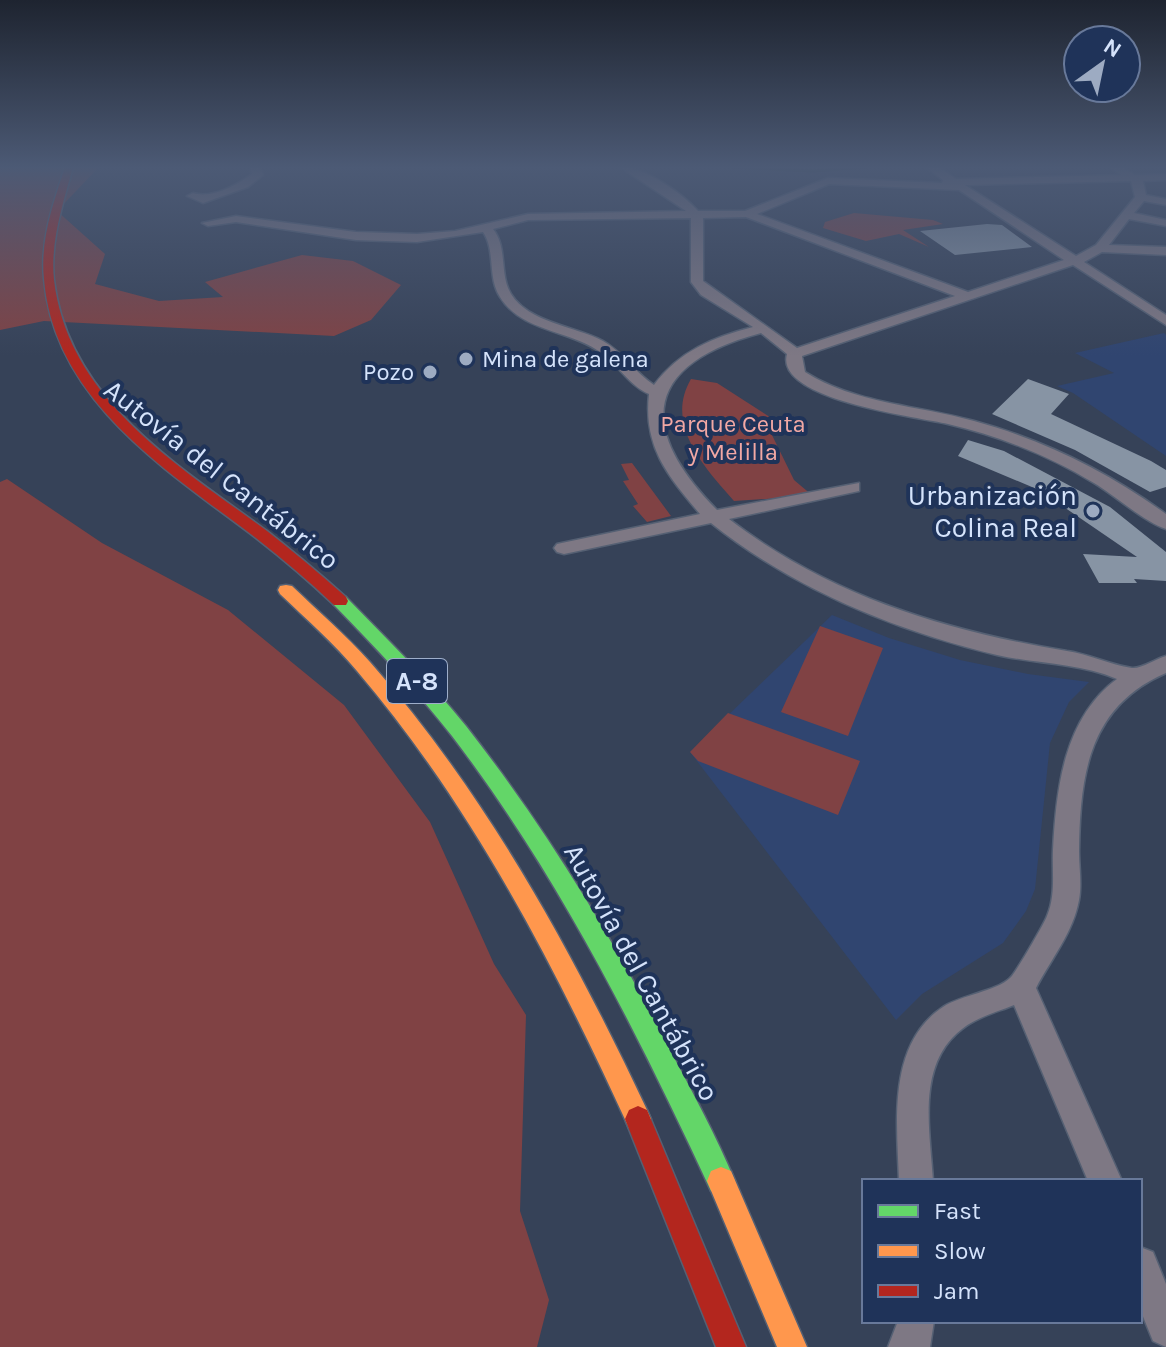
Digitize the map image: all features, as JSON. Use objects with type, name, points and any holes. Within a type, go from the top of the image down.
[{"type":"highway","name":"Autovía del Cantábrico","points":[[68,388],[147,454],[269,540],[310,575],[370,631],[458,728],[563,876],[675,1084],[771,1292],[792,1347]]},
{"type":"highway","name":"Autovía del Cantábrico","points":[[268,575],[322,624],[427,745],[525,892],[632,1104],[731,1347]]},
{"type":"street","points":[[313,230],[356,236],[417,238],[467,230]]},
{"type":"street","points":[[487,230],[495,241],[498,283],[508,300],[536,318],[602,346],[630,369],[645,389],[657,392]]},
{"type":"street","points":[[697,230],[697,282],[724,305],[764,328],[795,353]]},
{"type":"street","points":[[790,230],[967,296]]},
{"type":"street","points":[[1026,230],[1166,321]]},
{"type":"street","points":[[795,353],[1074,261],[1100,248],[1115,230]]},
{"type":"street","points":[[1100,248],[1166,251]]},
{"type":"street","points":[[764,328],[699,350],[677,364],[657,392],[656,433],[675,470],[716,518],[777,562],[844,598],[938,632],[1106,666],[1136,679]]},
{"type":"street","points":[[795,353],[793,360],[798,374],[826,391],[971,424],[1018,442],[1104,481],[1166,523]]},
{"type":"street","points":[[564,548],[853,487]]},
{"type":"street","points":[[1060,658],[1166,661]]},
{"type":"street","points":[[1104,1179],[1021,988],[1028,970],[1057,929],[1065,901],[1066,849],[1077,750],[1096,714],[1120,689],[1166,661]]},
{"type":"street","points":[[916,1179],[914,1091],[917,1066],[930,1041],[952,1018],[1021,988]]},
{"type":"street","points":[[1142,1270],[1166,1328]]},
{"type":"street","points":[[907,1347],[914,1340],[916,1323]]},
{"type":"shaded area","points":[[1164,333],[1166,456],[1073,393],[1057,386],[1114,373],[1075,353]]},
{"type":"shaded area","points":[[832,615],[889,638],[960,660],[1089,682],[1069,702],[1050,743],[1035,889],[1026,911],[1003,943],[922,994],[896,1020],[690,752]]},
{"type":"green space","points":[[0,230],[78,230],[105,254],[95,284],[159,301],[223,297],[205,282],[302,255],[353,261],[401,285],[371,320],[334,336],[44,321],[0,330]]},
{"type":"green space","points":[[829,230],[904,230],[929,247],[899,234],[866,241]]},
{"type":"green space","name":"Parque Ceuta y Melilla","points":[[691,379],[717,383],[776,421],[771,433],[794,480],[813,496],[734,501],[701,460],[685,429],[682,413],[684,396]]},
{"type":"green space","points":[[632,463],[671,516],[647,522],[633,506],[638,504],[623,481],[629,480],[621,464]]},
{"type":"green space","points":[[7,479],[102,543],[228,610],[344,705],[430,822],[494,964],[526,1015],[520,1211],[549,1300],[537,1347],[0,1347],[0,482]]},
{"type":"green space","points":[[820,626],[883,648],[848,736],[781,712]]},
{"type":"green space","points":[[728,713],[860,761],[838,815],[698,761],[690,752]]},
{"type":"building","points":[[1009,230],[1032,247],[955,255],[920,231]]},
{"type":"building","name":"Urbanización Colina Real","points":[[1028,379],[1069,394],[1051,414],[1166,470],[1166,487],[1150,492],[1075,450],[992,414]]},
{"type":"building","name":"Urbanización Colina Real","points":[[968,440],[1004,451],[1110,507],[1166,552],[1166,581],[1134,579],[1137,583],[1099,583],[1083,554],[1137,557],[1039,490],[958,456]]},
{"type":"traffic: fast","points":[[340,601],[401,664],[458,730],[510,800],[558,873],[644,1024],[721,1181]]},
{"type":"traffic: slow","points":[[286,590],[364,667],[406,719],[482,827],[517,883],[580,999],[638,1119]]},
{"type":"traffic: slow","points":[[721,1181],[792,1347]]},
{"type":"traffic: jam","points":[[51,230],[49,279],[59,327],[80,372],[111,412],[148,449],[276,546],[340,601]]},
{"type":"traffic: jam","points":[[638,1119],[731,1347]]},
{"type":"place","name":"Mina de galena","points":[[466,359]]},
{"type":"place","name":"Pozo","points":[[430,372]]},
{"type":"place","name":"Urbanización Colina Real","points":[[1093,511]]}]
